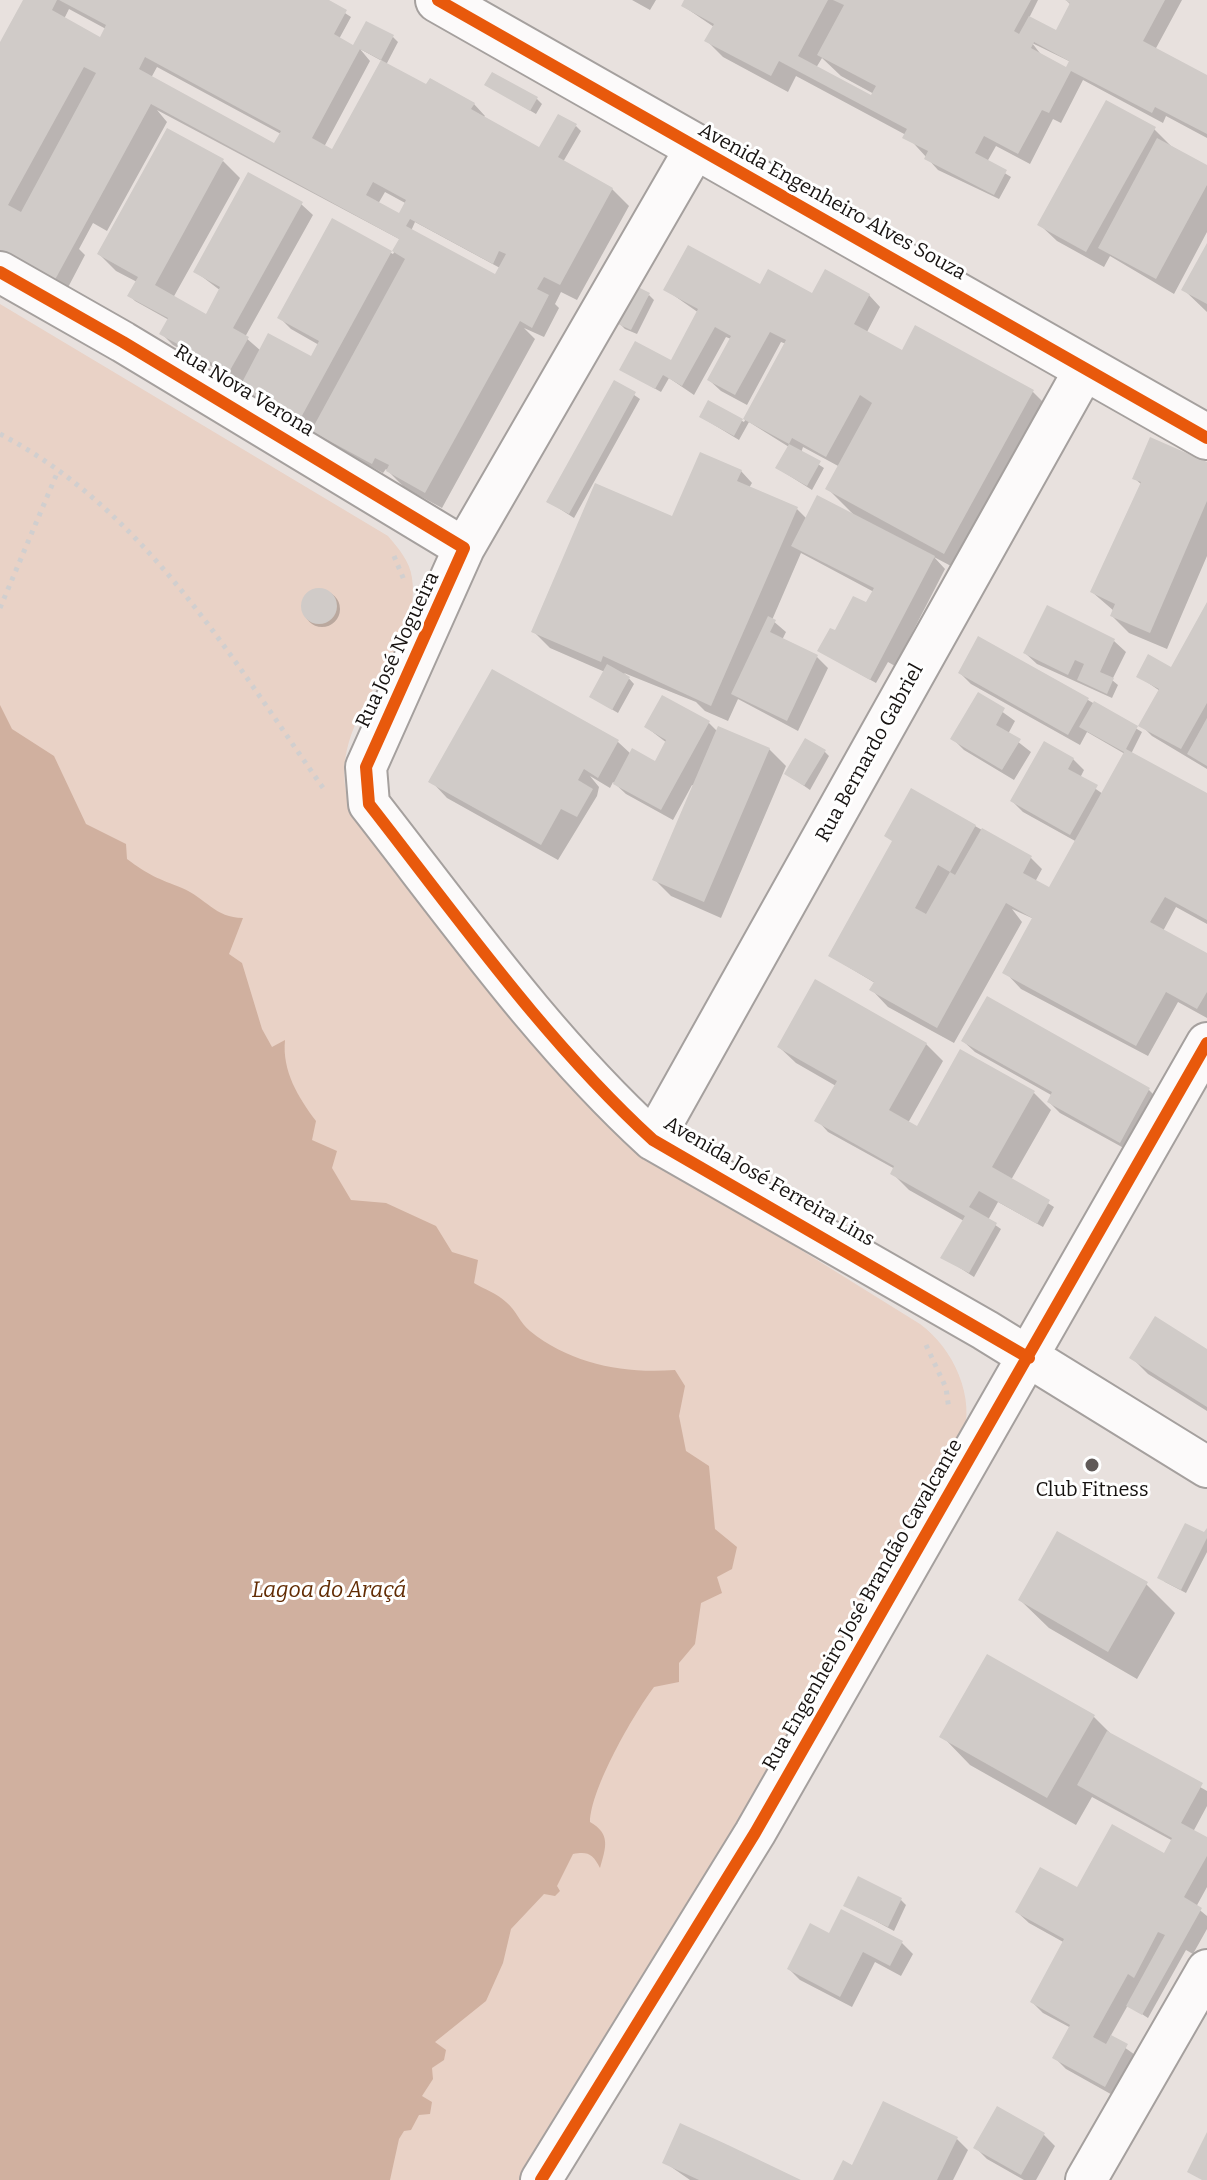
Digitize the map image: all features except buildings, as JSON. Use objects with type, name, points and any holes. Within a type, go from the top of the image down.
[{"type":"main road","name":"Avenida Engenheiro Alves Souza","points":[[438,0],[695,149],[1207,437]]},
{"type":"street","name":"Rua José Nogueira","points":[[366,767],[464,548],[695,149]]},
{"type":"street","name":"Rua Nova Verona","points":[[0,272],[123,342],[464,548]]},
{"type":"street","name":"Rua Bernardo Gabriel","points":[[653,1140],[1086,367]]},
{"type":"street","name":"Avenida José Ferreira Lins","points":[[366,767],[369,804],[532,1013],[653,1140],[1029,1358],[1207,1467]]},
{"type":"street","name":"Rua Engenheiro José Brandão Cavalcante","points":[[541,2180],[755,1833],[1207,1043]]},
{"type":"street","points":[[1086,2180],[1207,1970]]},
{"type":"path","points":[[0,434],[58,471],[96,501],[167,571],[334,802],[328,778]]},
{"type":"path","points":[[0,608],[58,471]]},
{"type":"path","points":[[391,551],[405,586]]},
{"type":"path","points":[[924,1341],[946,1388],[950,1402],[947,1418]]},
{"type":"shaded area","points":[[0,304],[388,536],[403,555],[411,572],[411,608],[401,637],[354,727],[345,758],[346,791],[360,826],[543,1045],[653,1158],[920,1324],[943,1346],[964,1391],[966,1423],[962,1439],[527,2180],[0,2180]]},
{"type":"water","name":"Lagoa do Araçá","points":[[0,705],[12,729],[54,756],[86,824],[126,844],[127,859],[148,873],[190,892],[225,915],[243,918],[229,954],[242,963],[262,1029],[272,1047],[285,1040],[289,1073],[303,1103],[316,1121],[312,1140],[337,1151],[332,1168],[351,1200],[386,1203],[436,1226],[452,1252],[478,1260],[474,1283],[503,1299],[530,1331],[563,1352],[617,1368],[675,1370],[685,1386],[679,1416],[686,1451],[709,1466],[715,1529],[737,1547],[732,1569],[717,1577],[722,1593],[701,1603],[695,1644],[679,1663],[679,1682],[654,1687],[625,1733],[597,1790],[590,1822],[604,1836],[600,1868],[590,1855],[573,1854],[557,1886],[560,1891],[555,1896],[544,1894],[511,1929],[503,1963],[486,2001],[435,2042],[446,2050],[444,2060],[432,2068],[433,2079],[422,2096],[432,2102],[430,2114],[419,2115],[411,2130],[404,2131],[399,2139],[390,2180],[0,2180]]},
{"type":"cycle path","points":[[438,0],[1207,438]]},
{"type":"cycle path","points":[[0,272],[123,342],[464,548],[366,767],[369,804],[539,1021],[613,1102],[653,1140],[1029,1358]]},
{"type":"cycle path","points":[[541,2180],[755,1833],[1207,1043]]},
{"type":"place","name":"Club Fitness","points":[[1092,1465]]}]
